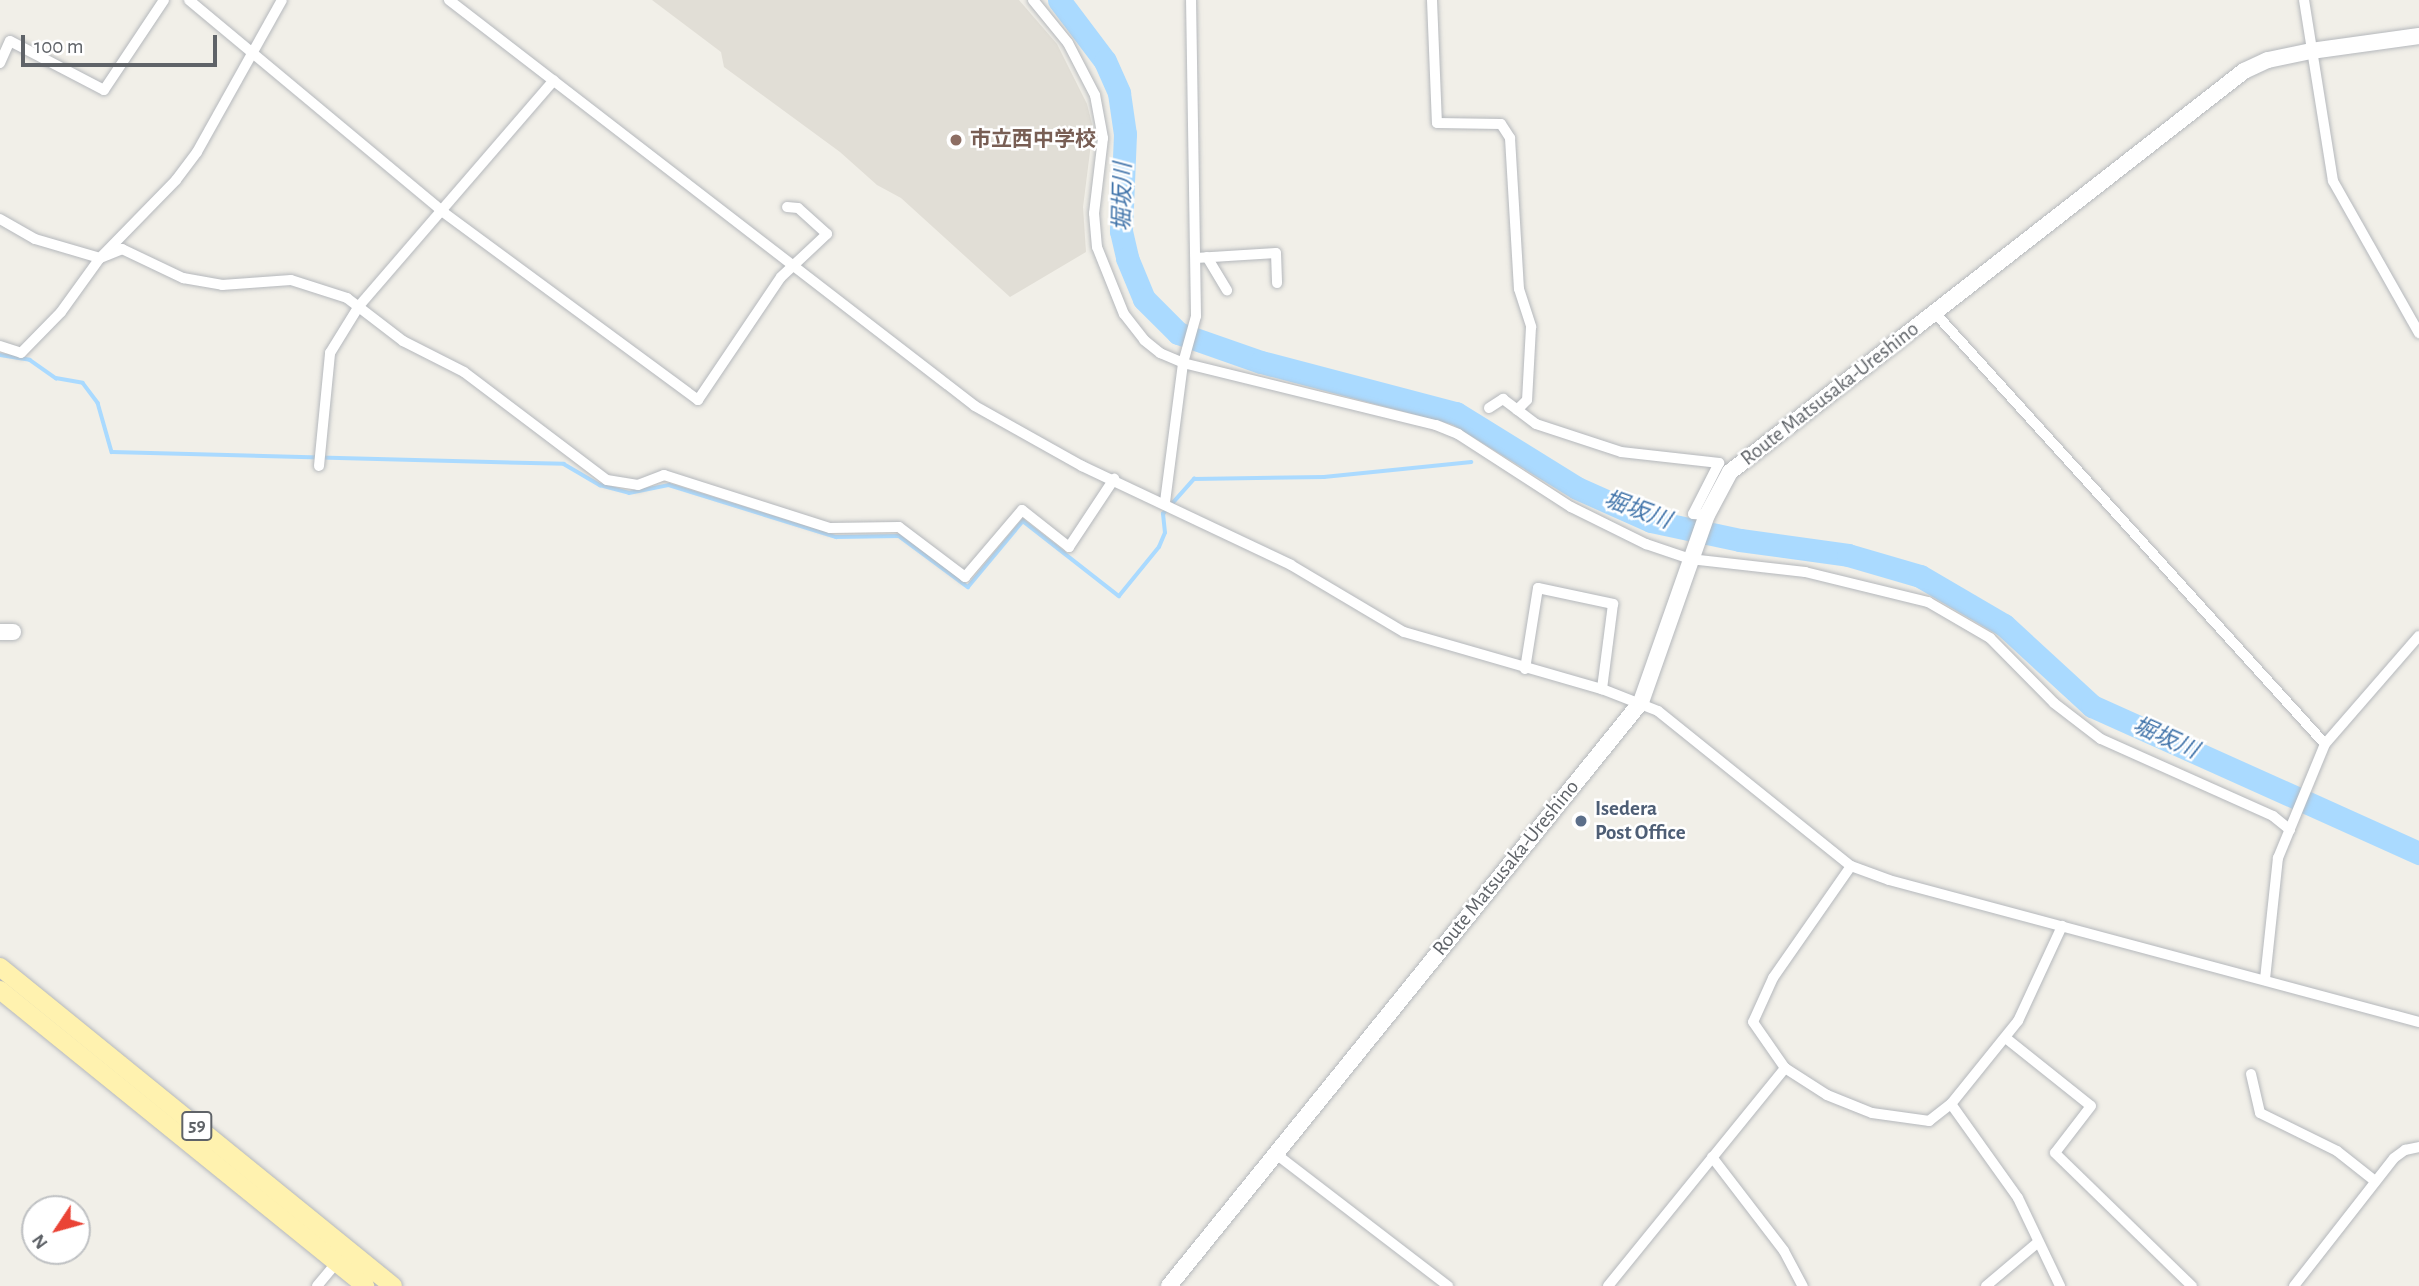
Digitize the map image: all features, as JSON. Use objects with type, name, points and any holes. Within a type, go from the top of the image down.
[{"type":"main road","name":"Route Matsusaka-Ureshino","points":[[1169,1286],[1641,702],[1707,515],[1730,472],[2244,71],[2268,60],[2311,51],[2419,36]]},
{"type":"main road","name":"59","points":[[0,967],[393,1286]]},
{"type":"main road","name":"59","points":[[0,990],[365,1286]]},
{"type":"street","points":[[0,64],[10,41],[104,90],[164,0]]},
{"type":"street","points":[[189,0],[443,212],[698,400],[781,277],[827,234],[798,208],[787,207]]},
{"type":"street","points":[[0,346],[21,353],[61,312],[100,258],[176,180],[197,152],[250,52],[282,0]]},
{"type":"street","points":[[449,0],[975,406],[1114,479],[1291,565],[1404,632],[1641,702],[1690,732],[1813,839],[1851,866],[2419,1022]]},
{"type":"street","points":[[1033,0],[1079,62],[1101,118],[1094,229],[1109,282],[1144,340],[1183,360],[1447,430],[1572,507],[1646,544],[1690,559],[1805,572],[1928,602],[1990,638],[2054,703],[2101,739],[2291,826]]},
{"type":"street","points":[[1165,502],[1183,360],[1192,324],[1202,257],[1191,0]]},
{"type":"street","points":[[1432,0],[1437,123],[1501,124],[1510,138],[1519,289],[1531,327],[1527,400],[1517,410]]},
{"type":"street","points":[[2304,0],[2333,181],[2419,334]]},
{"type":"street","points":[[319,466],[330,352],[359,306],[443,212],[554,80]]},
{"type":"street","points":[[0,219],[35,239],[100,258],[122,250],[183,278],[222,285],[291,280],[359,306],[403,341],[464,372],[607,480],[638,485],[664,475],[830,528],[899,527],[965,577],[1022,510],[1069,547],[1114,479]]},
{"type":"street","points":[[1202,257],[1276,253],[1277,283]]},
{"type":"street","points":[[1202,257],[1227,290]]},
{"type":"street","points":[[1935,313],[2325,744]]},
{"type":"street","points":[[1489,408],[1503,399],[1536,424],[1620,452],[1718,463],[1693,514],[1707,515]]},
{"type":"street","points":[[1525,669],[1538,588],[1614,604],[1602,689]]},
{"type":"street","points":[[2265,979],[2278,858],[2325,744],[2419,636]]},
{"type":"street","points":[[1851,866],[1773,978],[1754,1016],[1756,1029],[1785,1068],[1828,1095],[1872,1113],[1929,1121],[1951,1104],[2007,1039],[2063,926]]},
{"type":"street","points":[[2007,1039],[2091,1107],[2054,1153],[2192,1286]]},
{"type":"street","points":[[1608,1286],[1785,1068]]},
{"type":"street","points":[[2251,1074],[2260,1113],[2337,1151],[2375,1181]]},
{"type":"street","points":[[1951,1104],[2009,1183],[2060,1286]]},
{"type":"street","points":[[2294,1286],[2399,1153],[2419,1147]]},
{"type":"street","points":[[1276,1154],[1448,1286]]},
{"type":"street","points":[[1712,1157],[1784,1251],[1803,1286]]},
{"type":"street","points":[[1986,1286],[2037,1244]]},
{"type":"street","points":[[317,1286],[336,1263]]},
{"type":"shaded area","name":"市立西中学校","points":[[652,0],[1019,0],[1057,44],[1087,104],[1093,128],[1083,207],[1086,252],[1010,297],[901,198],[877,185],[840,152],[724,67],[721,52]]},
{"type":"waterway","name":"堀坂川","points":[[1059,0],[1105,61],[1119,93],[1125,134],[1121,231],[1127,258],[1144,299],[1178,333],[1261,362],[1456,413],[1577,488],[1651,521],[1740,540],[1848,555],[1920,576],[2004,625],[2092,706],[2419,853]]},
{"type":"waterway","points":[[0,355],[30,360],[56,378],[83,383],[98,403],[112,452],[564,464],[600,485],[629,493],[669,485],[836,537],[899,536],[968,587],[1023,521],[1119,596],[1159,547],[1165,533],[1163,514],[1194,479],[1324,477],[1471,462]]},
{"type":"place","name":"市立西中学校","points":[[956,140]]},
{"type":"place","name":"Isedera Post Office","points":[[1581,821]]}]
